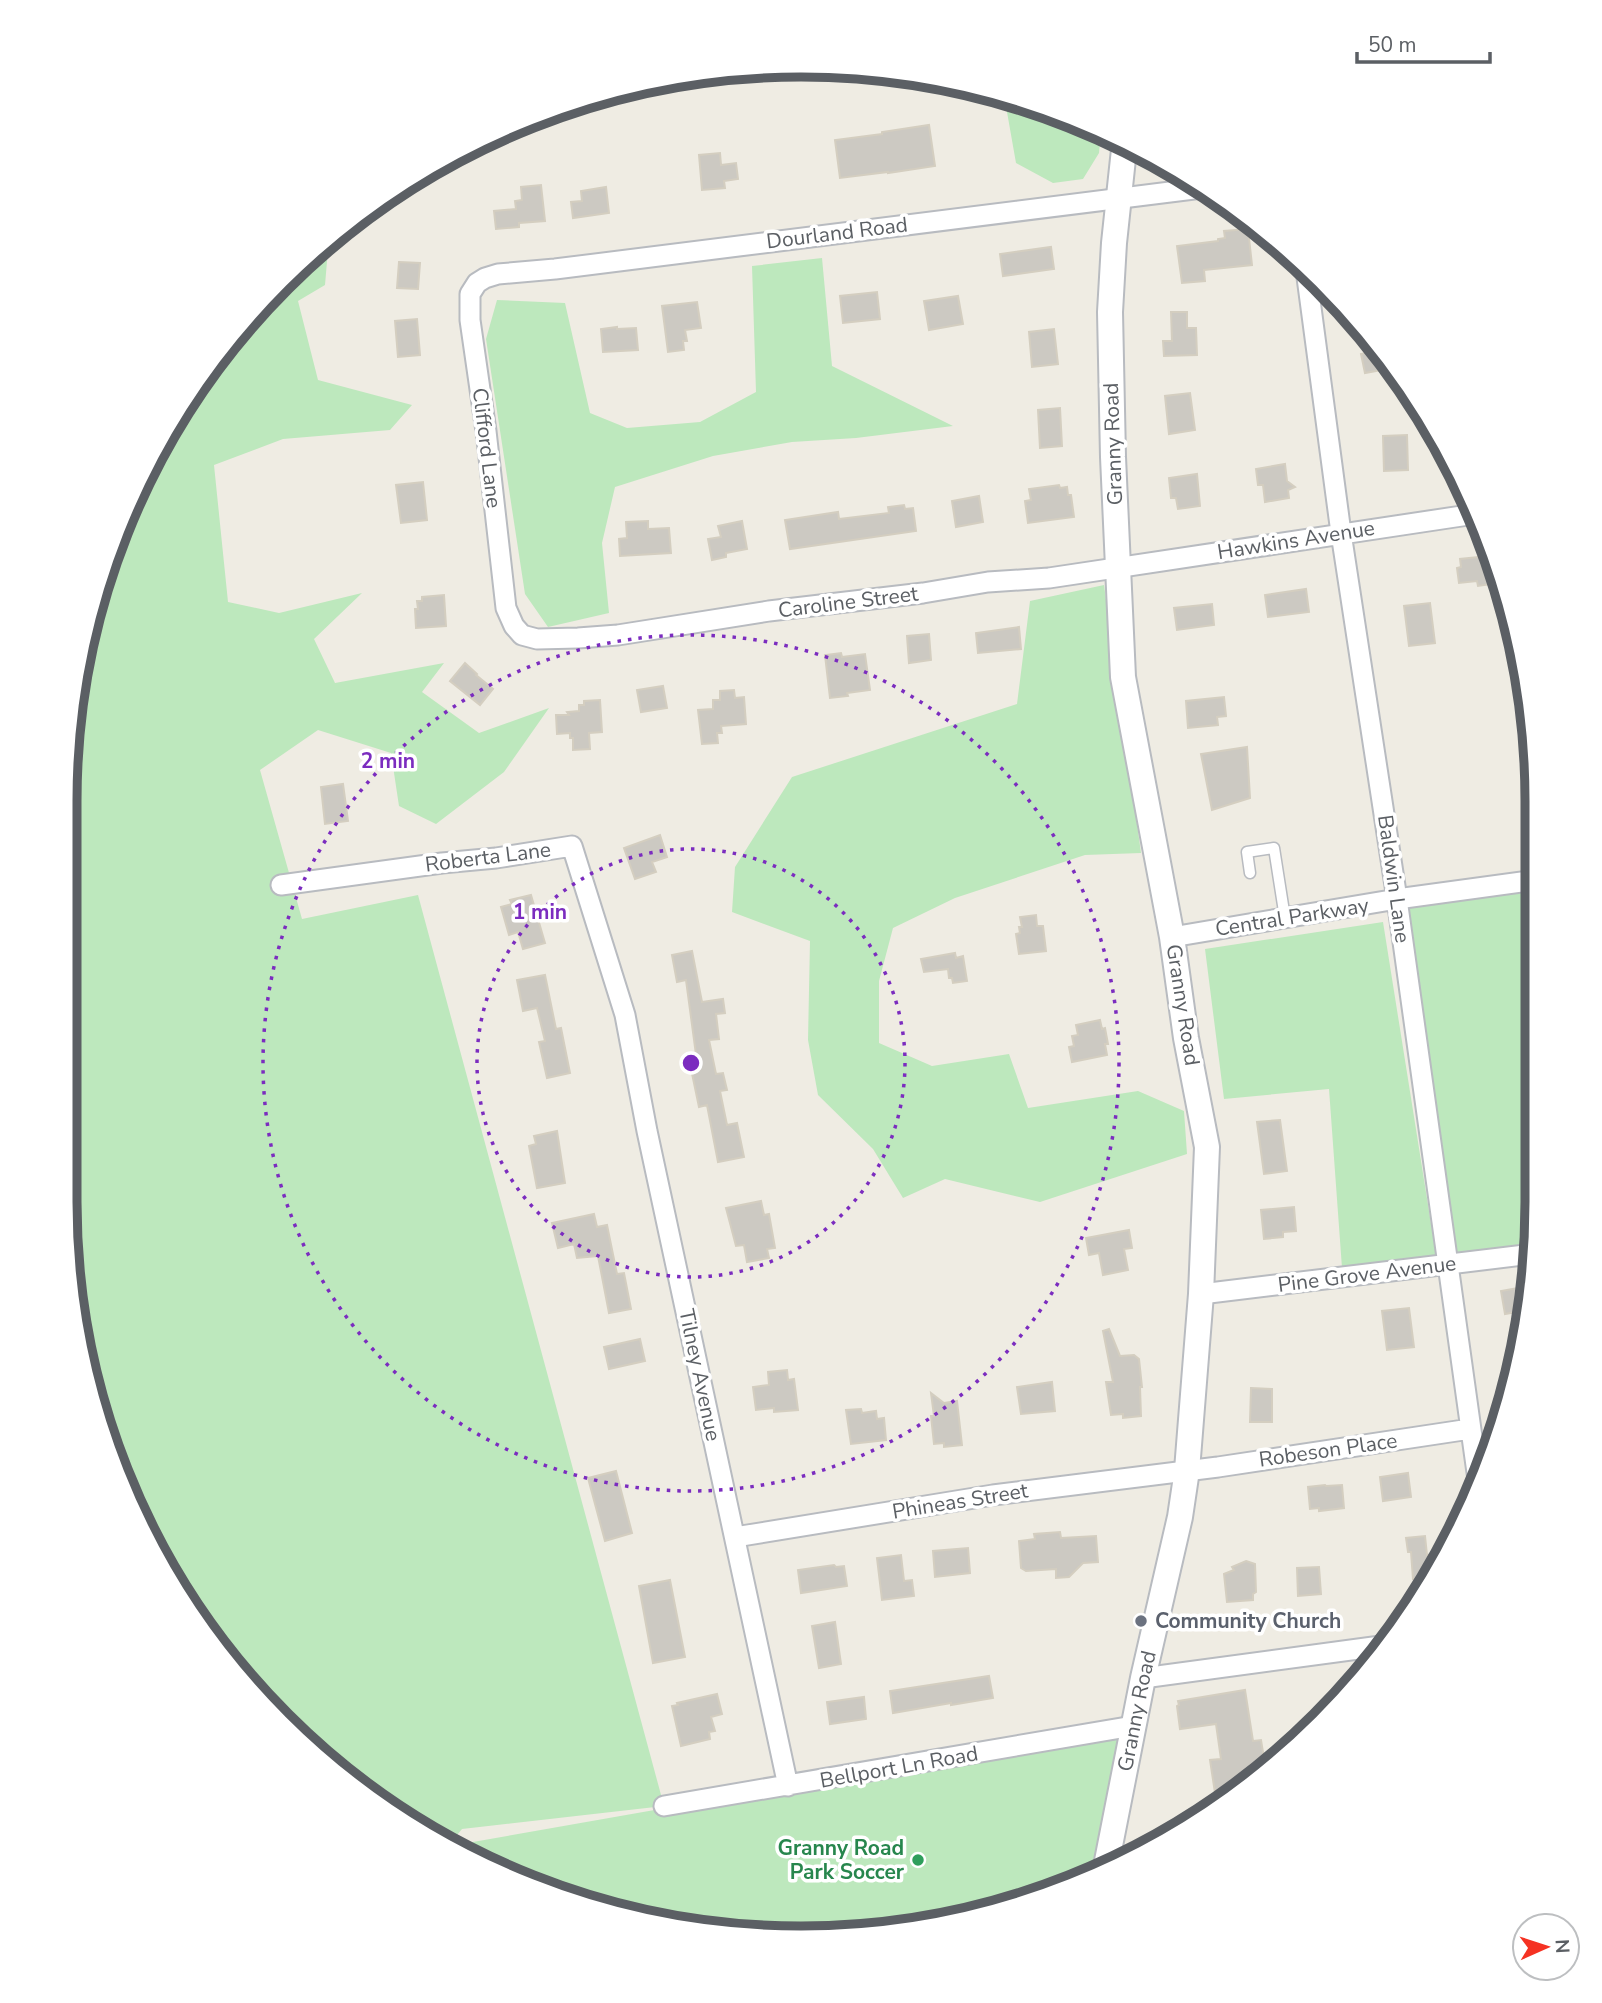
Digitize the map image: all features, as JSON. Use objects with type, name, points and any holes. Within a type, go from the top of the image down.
[{"type":"street","name":"Granny Road","points":[[1109,1857],[1143,1678],[1180,1517],[1187,1470],[1202,1294],[1207,1147],[1184,1025],[1172,937],[1123,677],[1113,457],[1110,313],[1124,153]]},
{"type":"street","name":"Dourland Road","points":[[555,269],[1188,190]]},
{"type":"street","name":"Clifford Lane","points":[[555,269],[498,274],[485,278],[477,283],[470,294],[470,320],[486,431],[506,608],[514,626],[522,635],[537,639],[578,638]]},
{"type":"street","name":"Baldwin Lane","points":[[1308,284],[1341,533],[1397,899],[1476,1465]]},
{"type":"street","name":"Hawkins Avenue","points":[[1118,567],[1466,515]]},
{"type":"street","name":"Caroline Street","points":[[578,638],[618,635],[769,611],[923,593],[988,582],[1049,578],[1118,567]]},
{"type":"street","name":"Roberta Lane","points":[[281,885],[442,863],[496,859],[572,846],[608,964]]},
{"type":"street","name":"Central Parkway","points":[[1172,937],[1397,899],[1525,882]]},
{"type":"street","name":"Tilney Avenue","points":[[608,964],[625,1015],[647,1131],[788,1786]]},
{"type":"street","name":"Pine Grove Avenue","points":[[1202,1294],[1522,1255]]},
{"type":"street","name":"Robeson Place","points":[[1187,1470],[1470,1429]]},
{"type":"street","name":"Phineas Street","points":[[735,1537],[993,1495],[1187,1470]]},
{"type":"street","points":[[1143,1678],[1371,1647]]},
{"type":"street","name":"Bellport Ln Road","points":[[664,1806],[1133,1726]]},
{"type":"lane","points":[[1250,873],[1247,852],[1274,848],[1285,918]]},
{"type":"green space","points":[[1006,107],[1034,115],[1100,142],[1099,153],[1083,179],[1053,183],[1016,163]]},
{"type":"green space","points":[[328,254],[325,285],[298,301],[318,380],[412,405],[390,430],[283,439],[214,465],[228,602],[279,613],[362,593],[314,639],[335,683],[444,663],[422,692],[479,733],[549,708],[504,772],[436,824],[399,806],[391,753],[318,730],[260,770],[302,919],[418,895],[664,1806],[462,1829],[455,1837],[439,1829],[360,1776],[324,1746],[289,1714],[257,1679],[199,1604],[152,1522],[115,1435],[91,1343],[83,1297],[77,1202],[77,801],[83,706],[91,660],[115,568],[132,524],[174,439],[227,360],[289,289]]},
{"type":"green space","points":[[822,258],[832,366],[953,426],[856,438],[792,442],[713,456],[615,487],[602,543],[609,613],[548,627],[525,594],[486,339],[497,300],[565,303],[590,413],[627,428],[700,422],[756,392],[752,266]]},
{"type":"green space","points":[[1104,585],[1141,853],[1085,855],[955,898],[893,928],[879,981],[879,1043],[932,1066],[1009,1054],[1028,1108],[1138,1091],[1184,1111],[1187,1154],[1040,1202],[945,1179],[903,1198],[873,1149],[818,1095],[808,1040],[810,941],[732,912],[735,867],[792,777],[1017,704],[1030,601]]},
{"type":"green space","points":[[1525,891],[1523,1246],[1456,1256],[1408,907]]},
{"type":"green space","points":[[1383,922],[1436,1255],[1342,1268],[1329,1089],[1224,1099],[1205,949]]},
{"type":"green space","points":[[1133,1726],[1111,1855],[1034,1888],[942,1912],[896,1920],[801,1926],[706,1920],[660,1912],[568,1888],[524,1871],[466,1843]]},
{"type":"building","points":[[929,125],[935,166],[840,178],[835,140]]},
{"type":"building","points":[[720,153],[721,165],[736,163],[738,179],[724,181],[725,188],[702,190],[699,155]]},
{"type":"building","points":[[541,185],[545,221],[519,223],[519,227],[496,229],[494,211],[516,209],[515,201],[522,200],[521,187]]},
{"type":"building","points":[[606,187],[609,213],[573,218],[571,202],[582,201],[581,191]]},
{"type":"building","points":[[1245,229],[1248,232],[1252,265],[1204,270],[1205,281],[1182,283],[1177,246],[1218,241],[1225,238],[1224,231]]},
{"type":"building","points":[[1051,247],[1054,269],[1003,276],[1000,254]]},
{"type":"building","points":[[399,262],[420,263],[418,289],[397,288]]},
{"type":"building","points":[[877,292],[880,319],[843,323],[840,296]]},
{"type":"building","points":[[958,296],[963,324],[929,330],[924,301]]},
{"type":"building","points":[[697,302],[701,328],[685,330],[687,341],[683,341],[684,350],[668,352],[662,306]]},
{"type":"building","points":[[1171,312],[1187,312],[1187,328],[1196,328],[1197,355],[1164,356],[1163,341],[1172,341]]},
{"type":"building","points":[[417,319],[420,355],[398,357],[395,321]]},
{"type":"building","points":[[636,328],[638,350],[603,352],[601,329]]},
{"type":"building","points":[[1054,329],[1058,364],[1032,367],[1029,332]]},
{"type":"building","points":[[1369,352],[1382,370],[1365,373],[1361,354]]},
{"type":"building","points":[[1190,393],[1195,430],[1169,434],[1165,396]]},
{"type":"building","points":[[1060,408],[1062,446],[1040,448],[1038,410]]},
{"type":"building","points":[[1407,435],[1408,470],[1384,471],[1383,436]]},
{"type":"building","points":[[1285,464],[1287,481],[1295,487],[1288,490],[1289,498],[1265,502],[1263,485],[1258,485],[1256,469]]},
{"type":"building","points":[[1197,474],[1200,506],[1178,509],[1176,498],[1171,498],[1169,478]]},
{"type":"building","points":[[423,482],[427,520],[401,523],[396,485]]},
{"type":"building","points":[[1059,485],[1060,488],[1067,487],[1068,495],[1071,495],[1074,517],[1028,523],[1025,501],[1031,500],[1029,489]]},
{"type":"building","points":[[979,496],[983,522],[956,527],[952,501]]},
{"type":"building","points":[[904,505],[905,509],[913,508],[916,531],[790,549],[785,520],[838,512],[839,519],[889,513],[888,507]]},
{"type":"building","points":[[648,521],[648,529],[669,528],[671,553],[620,556],[619,539],[627,538],[626,522]]},
{"type":"building","points":[[742,521],[747,549],[726,553],[726,557],[712,560],[708,539],[721,537],[718,526]]},
{"type":"building","points":[[1483,557],[1492,584],[1478,586],[1477,581],[1459,583],[1457,568],[1461,567],[1460,559]]},
{"type":"building","points":[[1306,589],[1309,612],[1268,617],[1265,595]]},
{"type":"building","points":[[444,595],[446,626],[416,628],[417,601],[422,601],[422,597]]},
{"type":"building","points":[[1430,603],[1435,643],[1409,646],[1404,606]]},
{"type":"building","points":[[1212,604],[1214,625],[1177,630],[1174,608]]},
{"type":"building","points":[[1019,627],[1021,649],[978,653],[976,633]]},
{"type":"building","points":[[929,634],[931,660],[909,663],[907,636]]},
{"type":"building","points":[[841,653],[842,657],[865,654],[870,690],[830,698],[825,655]]},
{"type":"building","points":[[465,663],[493,689],[480,705],[450,681]]},
{"type":"building","points":[[663,686],[667,708],[641,712],[637,690]]},
{"type":"building","points":[[734,690],[735,698],[744,697],[746,724],[721,726],[722,733],[717,733],[718,743],[702,744],[698,710],[713,709],[713,700],[720,700],[720,691]]},
{"type":"building","points":[[1224,697],[1226,716],[1217,717],[1218,725],[1188,728],[1186,701]]},
{"type":"building","points":[[600,700],[602,732],[589,733],[590,749],[573,750],[570,733],[557,734],[556,715],[569,715],[567,712],[579,711],[579,705],[584,705],[584,701]]},
{"type":"building","points":[[1247,747],[1250,798],[1212,810],[1201,754]]},
{"type":"building","points":[[343,784],[348,821],[325,824],[321,787]]},
{"type":"building","points":[[660,835],[667,857],[652,862],[656,872],[635,879],[624,848]]},
{"type":"building","points":[[531,895],[545,943],[523,949],[518,932],[509,935],[501,907],[512,904],[510,900]]},
{"type":"building","points":[[1036,915],[1037,926],[1043,926],[1046,951],[1019,954],[1016,934],[1020,933],[1019,927],[1022,927],[1020,917]]},
{"type":"building","points":[[692,951],[702,1002],[723,999],[725,1013],[716,1014],[719,1039],[709,1040],[716,1074],[723,1073],[727,1090],[720,1091],[727,1125],[737,1123],[744,1157],[718,1162],[707,1105],[699,1107],[690,1064],[697,1062],[686,980],[677,982],[672,955]]},
{"type":"building","points":[[955,953],[956,958],[963,956],[967,981],[953,983],[948,969],[924,972],[921,959]]},
{"type":"building","points":[[545,975],[556,1029],[561,1028],[570,1073],[547,1078],[539,1042],[545,1041],[537,1008],[523,1011],[517,980]]},
{"type":"building","points":[[1100,1020],[1102,1029],[1105,1028],[1107,1055],[1072,1062],[1069,1047],[1074,1046],[1072,1036],[1078,1035],[1076,1025]]},
{"type":"building","points":[[1280,1120],[1287,1171],[1264,1174],[1257,1122]]},
{"type":"building","points":[[557,1131],[565,1183],[537,1188],[529,1146],[536,1144],[534,1136]]},
{"type":"building","points":[[761,1201],[764,1215],[769,1214],[775,1248],[767,1249],[769,1258],[747,1262],[744,1245],[736,1246],[726,1208]]},
{"type":"building","points":[[1294,1207],[1296,1231],[1283,1232],[1283,1237],[1264,1239],[1261,1210]]},
{"type":"building","points":[[594,1214],[597,1227],[607,1225],[617,1274],[624,1273],[631,1309],[609,1313],[598,1256],[577,1258],[574,1244],[558,1248],[552,1223]]},
{"type":"building","points":[[1129,1230],[1132,1248],[1124,1249],[1128,1270],[1103,1275],[1099,1253],[1089,1255],[1086,1238]]},
{"type":"building","points":[[1520,1288],[1516,1312],[1505,1314],[1501,1291]]},
{"type":"building","points":[[1409,1308],[1414,1347],[1387,1350],[1382,1311]]},
{"type":"building","points":[[1109,1329],[1120,1356],[1134,1355],[1139,1359],[1141,1416],[1123,1418],[1123,1414],[1111,1415],[1106,1382],[1113,1382],[1103,1331]]},
{"type":"building","points":[[640,1339],[645,1361],[609,1369],[604,1347]]},
{"type":"building","points":[[787,1370],[788,1380],[794,1379],[798,1410],[756,1410],[753,1387],[769,1385],[768,1372]]},
{"type":"building","points":[[1052,1382],[1055,1411],[1021,1414],[1017,1387]]},
{"type":"building","points":[[1251,1388],[1272,1389],[1272,1422],[1250,1422]]},
{"type":"building","points":[[931,1393],[944,1403],[957,1401],[962,1445],[944,1447],[944,1443],[934,1444]]},
{"type":"building","points":[[861,1409],[862,1413],[876,1411],[877,1419],[884,1418],[886,1440],[851,1444],[846,1410]]},
{"type":"building","points":[[616,1471],[632,1533],[605,1541],[588,1478]]},
{"type":"building","points":[[1408,1473],[1411,1497],[1383,1501],[1380,1477]]},
{"type":"building","points":[[1342,1485],[1344,1508],[1319,1511],[1319,1508],[1310,1509],[1308,1487]]},
{"type":"building","points":[[1060,1532],[1061,1538],[1096,1536],[1098,1562],[1083,1563],[1069,1577],[1056,1578],[1056,1569],[1026,1571],[1021,1568],[1019,1541],[1035,1539],[1034,1534]]},
{"type":"building","points":[[1425,1536],[1427,1555],[1433,1554],[1419,1578],[1413,1579],[1411,1552],[1408,1552],[1406,1538]]},
{"type":"building","points":[[968,1548],[970,1573],[935,1577],[933,1551]]},
{"type":"building","points":[[901,1555],[904,1581],[912,1580],[914,1596],[882,1600],[877,1558]]},
{"type":"building","points":[[1246,1561],[1255,1564],[1256,1592],[1253,1594],[1253,1600],[1227,1602],[1224,1574]]},
{"type":"building","points":[[844,1566],[847,1586],[801,1593],[798,1570]]},
{"type":"building","points":[[1319,1567],[1321,1594],[1298,1596],[1297,1568]]},
{"type":"building","points":[[670,1580],[685,1657],[653,1663],[639,1586]]},
{"type":"building","points":[[835,1622],[841,1664],[819,1668],[812,1626]]},
{"type":"building","points":[[989,1676],[993,1698],[893,1713],[890,1691]]},
{"type":"building","points":[[1245,1690],[1253,1741],[1261,1740],[1264,1758],[1215,1795],[1210,1760],[1221,1759],[1216,1724],[1180,1729],[1178,1701]]},
{"type":"building","points":[[717,1694],[722,1714],[711,1717],[715,1731],[709,1732],[710,1739],[681,1746],[672,1706]]},
{"type":"building","points":[[864,1697],[866,1719],[830,1724],[827,1702]]},
{"type":"place","name":"Community Church","points":[[1141,1621]]},
{"type":"place","name":"Granny Road Park Soccer","points":[[918,1860]]}]
